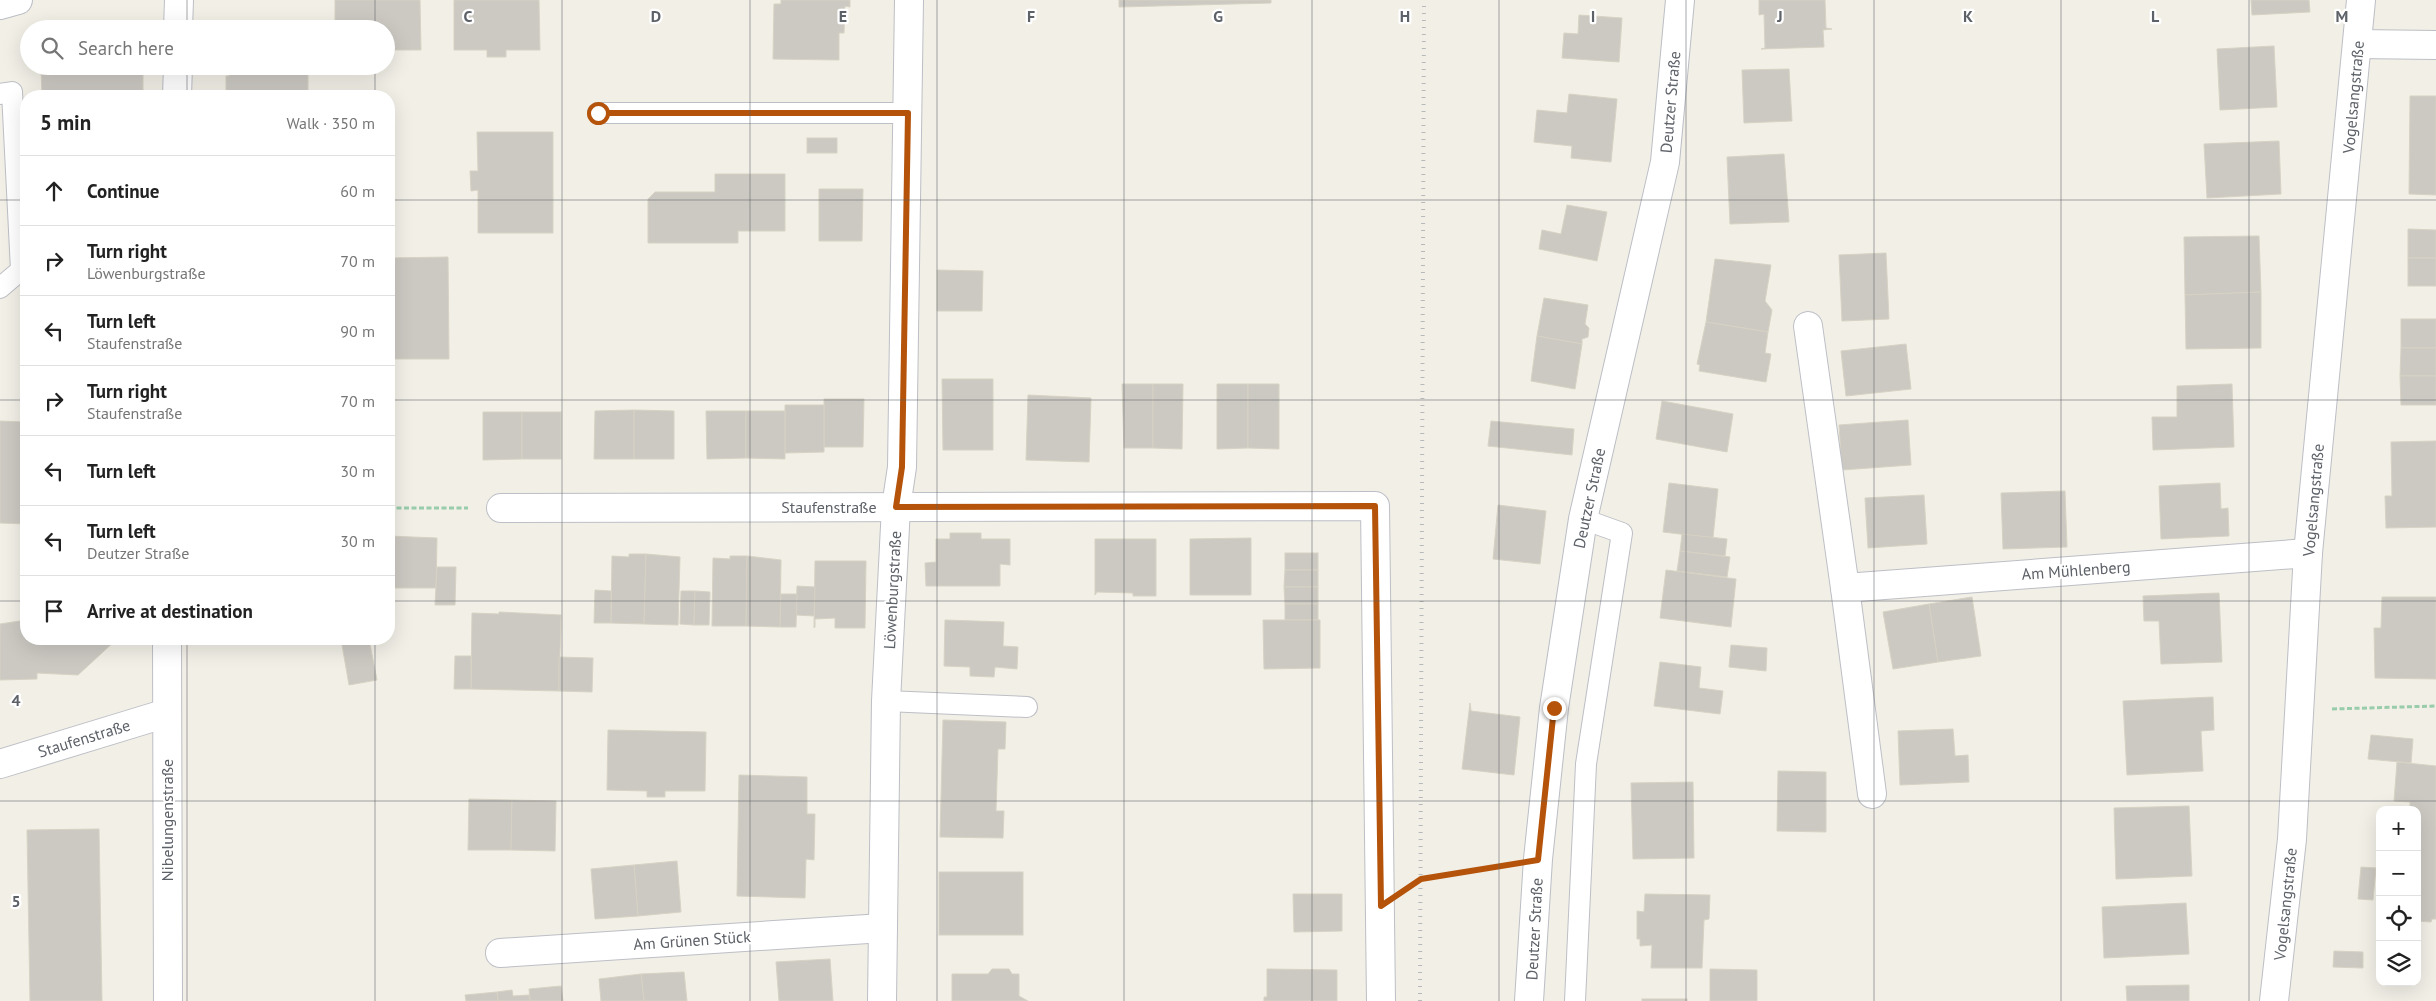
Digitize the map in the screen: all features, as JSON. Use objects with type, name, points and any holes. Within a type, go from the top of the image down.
[{"type":"street","points":[[0,5],[18,0]]},
{"type":"street","points":[[178,20],[179,0]]},
{"type":"street","name":"Löwenburgstraße","points":[[882,1001],[886,701],[896,507],[902,467],[909,0]]},
{"type":"street","name":"Deutzer Straße","points":[[1530,1001],[1538,860],[1554,708],[1584,519],[1665,162],[1680,0]]},
{"type":"street","name":"Vogelsangstraße","points":[[2274,1001],[2292,839],[2308,553],[2361,0]]},
{"type":"street","points":[[2358,44],[2436,45]]},
{"type":"street","points":[[177,90],[178,75]]},
{"type":"street","points":[[1808,326],[1872,794]]},
{"type":"street","name":"Staufenstraße","points":[[501,508],[1375,506],[1381,906],[1380,1001]]},
{"type":"street","name":"Am Mühlenberg","points":[[1845,588],[2308,553]]},
{"type":"street","name":"Nibelungenstraße","points":[[168,645],[168,1001]]},
{"type":"street","name":"Staufenstraße","points":[[0,764],[167,713]]},
{"type":"street","name":"Am Grünen Stück","points":[[500,953],[883,928]]},
{"type":"lane","points":[[0,94],[12,92],[20,257]]},
{"type":"lane","points":[[598,113],[908,113]]},
{"type":"lane","points":[[0,288],[20,271]]},
{"type":"lane","points":[[1575,1001],[1586,764],[1622,533],[1584,519]]},
{"type":"lane","points":[[886,701],[1026,707]]},
{"type":"path","points":[[395,508],[501,508]]},
{"type":"path","points":[[2300,711],[2436,706]]},
{"type":"path","points":[[1381,906],[1421,879],[1538,860]]},
{"type":"building","points":[[335,0],[420,0],[421,50],[395,50],[395,20],[335,20]]},
{"type":"building","points":[[454,0],[539,0],[540,50],[506,50],[506,57],[487,57],[487,50],[454,50]]},
{"type":"building","points":[[781,0],[850,0],[850,7],[845,6],[844,33],[839,33],[839,60],[773,59],[774,4],[781,4]]},
{"type":"building","points":[[1119,0],[1271,0],[1271,3],[1119,7]]},
{"type":"building","points":[[1759,0],[1825,0],[1826,28],[1832,29],[1823,30],[1824,47],[1761,49],[1765,48],[1764,14],[1759,15]]},
{"type":"building","points":[[2251,0],[2309,0],[2310,12],[2252,15]]},
{"type":"building","points":[[1579,15],[1622,18],[1619,62],[1562,58],[1564,33],[1578,34]]},
{"type":"building","points":[[2274,46],[2277,107],[2220,110],[2217,49]]},
{"type":"building","points":[[1789,69],[1792,121],[1744,123],[1742,70]]},
{"type":"building","points":[[41,75],[143,75],[143,90],[42,90]]},
{"type":"building","points":[[308,75],[308,90],[226,90],[226,76]]},
{"type":"building","points":[[1569,94],[1617,99],[1611,162],[1571,158],[1572,146],[1534,142],[1537,110],[1567,113]]},
{"type":"building","points":[[2410,96],[2436,96],[2436,195],[2409,194]]},
{"type":"building","points":[[477,132],[553,132],[553,233],[478,233],[478,190],[471,191],[470,171],[478,171]]},
{"type":"building","points":[[807,138],[837,138],[837,153],[807,153]]},
{"type":"building","points":[[2279,141],[2281,194],[2207,198],[2204,144]]},
{"type":"building","points":[[1784,154],[1789,222],[1730,224],[1727,157]]},
{"type":"building","points":[[715,174],[785,174],[785,231],[738,231],[738,243],[648,243],[648,199],[655,192],[715,192]]},
{"type":"building","points":[[819,189],[863,189],[862,241],[819,241]]},
{"type":"building","points":[[1567,205],[1607,212],[1597,261],[1539,249],[1542,230],[1561,234]]},
{"type":"building","points":[[2408,229],[2436,230],[2436,258],[2408,258]]},
{"type":"building","points":[[2259,236],[2261,292],[2185,295],[2184,237]]},
{"type":"building","points":[[1886,253],[1889,319],[1842,321],[1839,255]]},
{"type":"building","points":[[448,257],[449,359],[395,359],[395,258]]},
{"type":"building","points":[[2408,258],[2436,258],[2436,286],[2408,286]]},
{"type":"building","points":[[1715,259],[1771,265],[1765,301],[1772,310],[1768,332],[1706,322]]},
{"type":"building","points":[[937,270],[983,271],[982,311],[937,311]]},
{"type":"building","points":[[2261,292],[2261,348],[2186,349],[2185,295]]},
{"type":"building","points":[[1544,298],[1588,305],[1585,324],[1589,328],[1588,337],[1582,339],[1582,344],[1537,336]]},
{"type":"building","points":[[2401,319],[2436,319],[2436,348],[2401,348]]},
{"type":"building","points":[[1706,322],[1768,332],[1765,353],[1771,354],[1766,382],[1699,371],[1700,365],[1697,364]]},
{"type":"building","points":[[1537,336],[1582,344],[1575,389],[1531,381]]},
{"type":"building","points":[[1906,344],[1911,389],[1846,396],[1841,351]]},
{"type":"building","points":[[2401,348],[2436,348],[2436,376],[2400,376]]},
{"type":"building","points":[[2400,376],[2436,376],[2436,405],[2401,405]]},
{"type":"building","points":[[942,379],[993,379],[993,450],[943,450]]},
{"type":"building","points":[[1122,384],[1153,384],[1153,448],[1124,448]]},
{"type":"building","points":[[1153,384],[1183,384],[1182,449],[1153,448]]},
{"type":"building","points":[[1217,384],[1248,384],[1248,448],[1217,449]]},
{"type":"building","points":[[1248,384],[1279,384],[1279,449],[1248,448]]},
{"type":"building","points":[[2232,384],[2234,447],[2153,450],[2152,417],[2177,417],[2177,386]]},
{"type":"building","points":[[1028,395],[1091,398],[1089,462],[1026,460]]},
{"type":"building","points":[[824,399],[864,399],[863,447],[824,447]]},
{"type":"building","points":[[1662,401],[1733,414],[1727,452],[1656,439]]},
{"type":"building","points":[[785,405],[824,405],[824,452],[785,453]]},
{"type":"building","points":[[634,410],[674,411],[674,459],[634,459]]},
{"type":"building","points":[[634,410],[634,459],[594,459],[595,411]]},
{"type":"building","points":[[706,411],[746,411],[746,458],[707,459]]},
{"type":"building","points":[[746,411],[785,411],[785,459],[746,458]]},
{"type":"building","points":[[483,412],[522,412],[522,459],[483,460]]},
{"type":"building","points":[[522,412],[561,412],[561,459],[522,459]]},
{"type":"building","points":[[1908,420],[1911,465],[1842,470],[1839,425]]},
{"type":"building","points":[[0,421],[20,422],[20,524],[0,523]]},
{"type":"building","points":[[1491,421],[1574,429],[1572,455],[1488,446]]},
{"type":"building","points":[[2436,441],[2436,527],[2386,528],[2385,496],[2392,496],[2391,442]]},
{"type":"building","points":[[1669,483],[1718,489],[1713,538],[1663,532]]},
{"type":"building","points":[[2220,483],[2221,509],[2228,508],[2229,536],[2161,539],[2159,486]]},
{"type":"building","points":[[2065,491],[2067,547],[2003,549],[2001,493]]},
{"type":"building","points":[[1924,495],[1927,544],[1868,548],[1865,498]]},
{"type":"building","points":[[1498,505],[1546,511],[1540,564],[1493,559]]},
{"type":"building","points":[[950,533],[981,533],[981,539],[1010,539],[1010,565],[1000,564],[1000,586],[926,586],[925,563],[936,562],[936,539],[950,539]]},
{"type":"building","points":[[1682,534],[1727,539],[1725,556],[1680,551]]},
{"type":"building","points":[[395,536],[437,538],[436,588],[395,588]]},
{"type":"building","points":[[1251,538],[1251,595],[1190,595],[1190,539]]},
{"type":"building","points":[[1095,539],[1156,539],[1156,596],[1133,596],[1133,593],[1097,592],[1095,595]]},
{"type":"building","points":[[1680,551],[1730,557],[1727,577],[1677,571]]},
{"type":"building","points":[[1285,553],[1318,553],[1318,570],[1285,570]]},
{"type":"building","points":[[629,554],[646,554],[644,624],[611,623],[612,556],[629,557]]},
{"type":"building","points":[[646,554],[680,557],[678,625],[644,624]]},
{"type":"building","points":[[730,556],[747,556],[746,626],[712,626],[713,558],[730,559]]},
{"type":"building","points":[[747,556],[781,560],[780,627],[746,626]]},
{"type":"building","points":[[815,561],[866,561],[865,628],[835,628],[835,618],[815,619],[814,628]]},
{"type":"building","points":[[437,567],[456,567],[455,605],[435,605]]},
{"type":"building","points":[[1285,570],[1318,570],[1318,587],[1284,587]]},
{"type":"building","points":[[1666,570],[1736,579],[1731,627],[1660,618]]},
{"type":"building","points":[[797,586],[815,587],[814,616],[796,615]]},
{"type":"building","points":[[1284,587],[1318,587],[1318,604],[1285,604]]},
{"type":"building","points":[[595,590],[611,591],[611,623],[594,623]]},
{"type":"building","points":[[681,591],[695,591],[694,625],[680,624]]},
{"type":"building","points":[[695,591],[710,592],[709,625],[694,625]]},
{"type":"building","points":[[2219,593],[2222,662],[2161,664],[2159,621],[2144,621],[2143,596]]},
{"type":"building","points":[[781,594],[797,594],[796,627],[780,627]]},
{"type":"building","points":[[1972,597],[1981,656],[1938,662],[1929,604]]},
{"type":"building","points":[[2382,597],[2436,597],[2436,679],[2375,678],[2374,628],[2381,628]]},
{"type":"building","points":[[1285,604],[1318,604],[1318,620],[1285,620]]},
{"type":"building","points":[[1929,604],[1938,662],[1893,669],[1883,612]]},
{"type":"building","points":[[499,612],[561,615],[559,691],[471,689],[472,613],[499,614]]},
{"type":"building","points":[[945,620],[1004,622],[1003,646],[1018,647],[1017,669],[995,667],[994,677],[970,676],[970,667],[944,666]]},
{"type":"building","points":[[1263,620],[1320,620],[1320,668],[1264,669]]},
{"type":"building","points":[[20,621],[20,645],[110,645],[78,675],[37,673],[37,679],[0,680],[0,624]]},
{"type":"building","points":[[342,645],[370,645],[377,680],[349,685]]},
{"type":"building","points":[[1731,645],[1767,648],[1766,671],[1729,667]]},
{"type":"building","points":[[455,656],[471,656],[471,689],[454,689]]},
{"type":"building","points":[[559,657],[593,658],[592,692],[559,691]]},
{"type":"building","points":[[1660,662],[1701,667],[1699,688],[1723,691],[1720,714],[1654,706]]},
{"type":"building","points":[[2213,697],[2214,730],[2201,731],[2203,771],[2127,775],[2123,701]]},
{"type":"building","points":[[1470,703],[1471,711],[1520,717],[1514,775],[1462,769]]},
{"type":"building","points":[[943,720],[1006,722],[1005,749],[998,749],[996,811],[1004,811],[1003,838],[940,837]]},
{"type":"building","points":[[1953,729],[1955,756],[1968,755],[1969,782],[1900,785],[1898,731]]},
{"type":"building","points":[[608,730],[706,732],[705,791],[665,791],[665,797],[647,797],[647,791],[607,790]]},
{"type":"building","points":[[2371,735],[2413,739],[2411,763],[2368,759]]},
{"type":"building","points":[[2397,762],[2436,766],[2436,919],[2432,919],[2431,922],[2421,921],[2421,806],[2410,806],[2410,802],[2394,801]]},
{"type":"building","points":[[1778,771],[1826,772],[1826,832],[1777,831]]},
{"type":"building","points":[[739,775],[807,777],[807,814],[815,814],[814,860],[806,859],[805,898],[737,896]]},
{"type":"building","points":[[1693,782],[1694,858],[1633,859],[1631,783]]},
{"type":"building","points":[[469,799],[512,800],[511,850],[468,850]]},
{"type":"building","points":[[512,800],[556,801],[555,851],[511,850]]},
{"type":"building","points":[[2189,806],[2192,876],[2116,879],[2114,808]]},
{"type":"building","points":[[99,829],[102,1001],[30,1001],[27,830]]},
{"type":"building","points":[[677,861],[681,912],[638,916],[634,865]]},
{"type":"building","points":[[634,865],[638,916],[595,919],[591,869]]},
{"type":"building","points":[[2361,867],[2376,868],[2373,900],[2358,899]]},
{"type":"building","points":[[939,872],[1023,872],[1023,935],[939,935]]},
{"type":"building","points":[[1293,894],[1342,894],[1342,931],[1294,932]]},
{"type":"building","points":[[1645,894],[1710,895],[1709,919],[1704,920],[1702,968],[1651,968],[1652,945],[1640,946],[1640,939],[1637,939],[1637,911],[1644,912]]},
{"type":"building","points":[[2186,903],[2189,954],[2104,958],[2102,907]]},
{"type":"building","points":[[2334,951],[2363,952],[2363,968],[2333,967]]},
{"type":"building","points":[[830,959],[833,1001],[779,1001],[776,962]]},
{"type":"building","points":[[992,969],[1009,969],[1012,974],[1019,974],[1019,996],[1028,1001],[952,1001],[952,974],[988,974]]},
{"type":"building","points":[[1267,969],[1337,970],[1337,1001],[1264,1001],[1264,997],[1267,997]]},
{"type":"building","points":[[1710,969],[1757,970],[1757,1001],[1710,1001]]},
{"type":"building","points":[[684,972],[687,1001],[644,1001],[641,974]]},
{"type":"building","points":[[641,974],[644,1001],[601,1001],[599,979]]},
{"type":"building","points":[[2189,985],[2189,1001],[2127,1001],[2126,986]]},
{"type":"building","points":[[561,986],[563,1001],[530,1001],[529,989]]},
{"type":"building","points":[[512,990],[513,996],[529,995],[530,1001],[498,1001],[497,992]]},
{"type":"building","points":[[497,992],[498,1001],[466,1001],[465,995]]},
{"type":"building","points":[[1642,999],[1687,999],[1687,1001],[1642,1001]]},
{"type":"railway","points":[[1420,1001],[1424,0]]},
{"type":"route","points":[[598,113],[908,113],[902,467],[896,507],[1375,506],[1381,906],[1421,879],[1538,860],[1554,708]]}]
